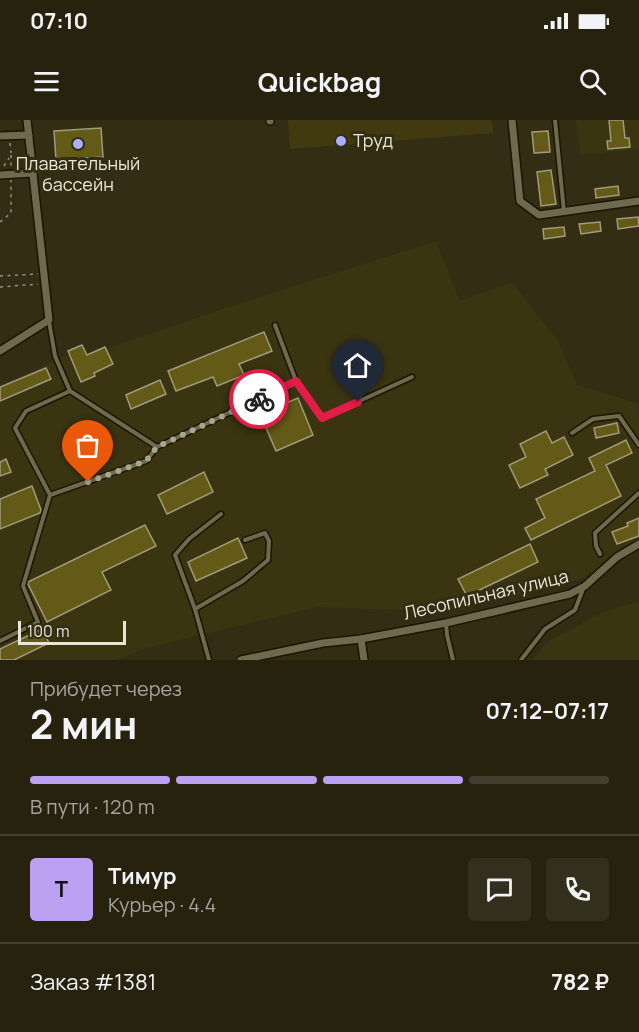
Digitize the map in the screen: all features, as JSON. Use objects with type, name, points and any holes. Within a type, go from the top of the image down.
[{"type":"street","points":[[0,351],[49,320],[27,120]]},
{"type":"street","points":[[512,120],[520,201],[539,215],[639,201]]},
{"type":"street","points":[[0,136],[29,135]]},
{"type":"street","points":[[0,174],[33,173]]},
{"type":"street","name":"Лесопильная улица","points":[[241,660],[323,643],[361,639],[446,623],[570,594],[585,585],[617,557],[639,544]]},
{"type":"street","points":[[361,639],[364,660]]},
{"type":"lane","points":[[555,120],[564,212]]},
{"type":"lane","points":[[49,320],[55,356],[70,391],[157,447]]},
{"type":"lane","points":[[275,325],[296,381],[322,418],[412,377]]},
{"type":"lane","points":[[50,495],[146,461],[157,447],[296,381]]},
{"type":"lane","points":[[0,641],[38,622],[23,586],[50,495],[15,428],[26,411],[70,391]]},
{"type":"lane","points":[[572,433],[593,419],[619,416],[639,446]]},
{"type":"lane","points":[[600,554],[596,546],[595,533],[639,494]]},
{"type":"lane","points":[[209,660],[195,609],[175,555],[189,539],[221,514]]},
{"type":"lane","points":[[195,609],[243,580],[268,561],[269,541],[265,533],[245,540]]},
{"type":"lane","points":[[521,660],[545,629],[575,610],[585,585]]},
{"type":"lane","points":[[446,623],[453,660]]},
{"type":"path","points":[[0,222],[11,213],[10,136]]},
{"type":"path","points":[[0,174],[11,155]]},
{"type":"path","points":[[0,276],[44,274]]},
{"type":"path","points":[[0,287],[45,284]]},
{"type":"shaded area","name":"Труд","points":[[288,120],[492,120],[493,133],[290,149]]},
{"type":"shaded area","points":[[576,120],[639,120],[639,149],[580,155]]},
{"type":"shaded area","points":[[436,241],[460,301],[512,282],[558,341],[577,385],[638,403],[639,540],[583,578],[455,612],[317,607],[147,648],[116,660],[0,660],[0,386],[83,347],[88,355],[222,309]]},
{"type":"shaded area","points":[[639,601],[639,660],[532,660],[550,640],[601,613]]},
{"type":"building","points":[[609,120],[623,120],[625,138],[629,138],[630,147],[608,149],[607,141],[611,141]]},
{"type":"building","name":"Плавательный бассейн","points":[[101,128],[103,157],[56,160],[54,131]]},
{"type":"building","points":[[548,131],[550,152],[534,153],[532,132]]},
{"type":"building","points":[[551,170],[556,204],[541,206],[537,172]]},
{"type":"building","points":[[618,186],[619,195],[596,198],[595,189]]},
{"type":"building","points":[[638,217],[639,226],[618,229],[617,219]]},
{"type":"building","points":[[600,222],[601,231],[581,234],[579,224]]},
{"type":"building","points":[[564,227],[565,236],[544,239],[543,229]]},
{"type":"building","points":[[264,332],[272,351],[239,364],[244,375],[217,386],[213,377],[176,391],[168,371]]},
{"type":"building","points":[[82,345],[87,355],[105,347],[113,364],[81,382],[68,351]]},
{"type":"building","points":[[46,368],[51,379],[0,401],[0,387]]},
{"type":"building","points":[[160,380],[166,394],[131,409],[126,395]]},
{"type":"building","points":[[298,398],[313,435],[276,451],[260,414]]},
{"type":"building","points":[[617,423],[619,433],[596,438],[594,428]]},
{"type":"building","points":[[546,431],[552,443],[564,437],[573,455],[545,469],[548,475],[520,488],[509,465],[526,457],[520,444]]},
{"type":"building","points":[[626,440],[632,453],[606,465],[621,496],[531,540],[525,528],[545,518],[536,499],[595,471],[589,458]]},
{"type":"building","points":[[6,459],[11,472],[0,476],[0,462]]},
{"type":"building","points":[[204,472],[213,492],[167,514],[158,495]]},
{"type":"building","points":[[32,486],[41,510],[40,513],[0,529],[0,499]]},
{"type":"building","points":[[639,518],[639,536],[617,544],[612,532],[628,526],[627,523]]},
{"type":"building","points":[[145,525],[156,546],[102,572],[111,590],[47,622],[28,582]]},
{"type":"building","points":[[238,538],[247,558],[196,581],[188,562]]},
{"type":"building","points":[[530,544],[538,562],[467,596],[458,579]]},
{"type":"building","points":[[42,629],[49,643],[14,660],[0,660],[0,649]]},
{"type":"way so far","points":[[88,482],[146,461],[157,447],[259,399]]},
{"type":"place","name":"Труд","points":[[341,141]]},
{"type":"place","name":"Плавательный бассейн","points":[[78,144]]},
{"type":"route","points":[[259,399],[296,381],[322,418],[358,402]]}]
